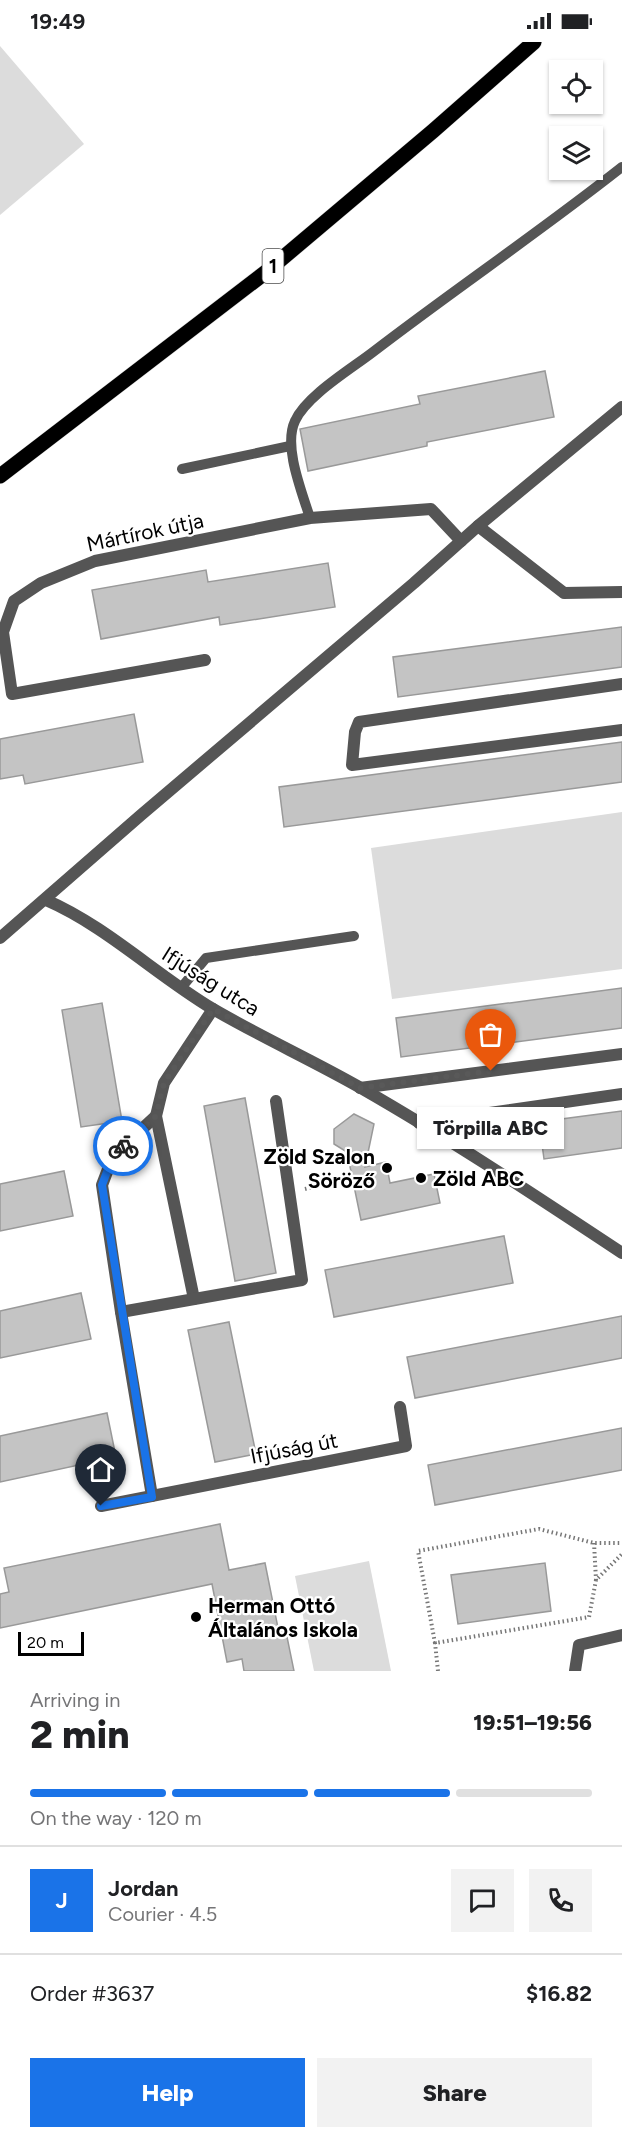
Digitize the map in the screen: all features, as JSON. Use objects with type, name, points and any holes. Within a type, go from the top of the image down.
[{"type":"main road","name":"1","points":[[0,476],[266,272],[534,42]]},
{"type":"street","points":[[0,938],[460,541],[622,407]]},
{"type":"street","name":"Mártírok útja","points":[[205,660],[12,694],[3,632],[14,602],[41,583],[95,561],[310,518],[431,509],[460,541]]},
{"type":"street","points":[[478,526],[564,593],[622,592]]},
{"type":"street","points":[[622,684],[359,722],[355,732],[352,765],[622,730]]},
{"type":"street","name":"Ifjúság utca","points":[[46,900],[65,908],[88,923],[213,1009],[360,1088],[419,1123],[529,1191],[622,1253]]},
{"type":"street","points":[[194,1299],[156,1116],[164,1083],[213,1009]]},
{"type":"street","points":[[360,1088],[622,1054]]},
{"type":"street","points":[[419,1123],[622,1094]]},
{"type":"street","points":[[121,1312],[302,1280],[276,1101]]},
{"type":"street","points":[[152,1497],[102,1185],[113,1156],[156,1116]]},
{"type":"street","name":"Ifjúság út","points":[[101,1506],[406,1446],[400,1407]]},
{"type":"street","points":[[575,1671],[579,1645],[622,1635]]},
{"type":"lane","points":[[310,518],[290,446],[294,421],[312,398],[423,313],[565,212],[622,167]]},
{"type":"lane","points":[[182,469],[290,446]]},
{"type":"lane","points":[[181,988],[206,958],[354,936]]},
{"type":"path","points":[[289,1192],[321,1185],[328,1177]]},
{"type":"path","points":[[438,1671],[418,1551],[539,1529],[594,1543],[622,1543]]},
{"type":"path","points":[[435,1643],[589,1617],[596,1580],[594,1543]]},
{"type":"path","points":[[596,1580],[622,1554]]},
{"type":"shaded area","points":[[0,46],[84,144],[0,215]]},
{"type":"shaded area","points":[[622,812],[622,969],[392,999],[371,848]]},
{"type":"shaded area","points":[[369,1561],[391,1671],[314,1671],[295,1576]]},
{"type":"building","points":[[545,371],[554,417],[427,442],[427,446],[308,471],[300,429],[420,404],[418,396]]},
{"type":"building","points":[[328,563],[335,607],[220,625],[219,617],[101,639],[92,590],[206,570],[208,582]]},
{"type":"building","points":[[622,627],[622,667],[398,697],[393,657]]},
{"type":"building","points":[[134,714],[143,762],[25,784],[23,775],[0,779],[0,739]]},
{"type":"building","points":[[622,742],[622,782],[284,827],[279,787]]},
{"type":"building","points":[[622,988],[622,1028],[401,1057],[396,1018]]},
{"type":"building","points":[[102,1003],[122,1121],[81,1127],[62,1010]]},
{"type":"building","points":[[245,1098],[276,1273],[235,1281],[204,1106]]},
{"type":"building","points":[[622,1111],[622,1148],[544,1159],[539,1122]]},
{"type":"building","points":[[354,1114],[374,1124],[365,1167],[386,1162],[390,1183],[434,1174],[440,1203],[361,1220],[347,1152],[334,1144],[334,1129]]},
{"type":"building","points":[[64,1171],[73,1216],[0,1231],[0,1184]]},
{"type":"building","points":[[504,1236],[513,1283],[334,1317],[325,1270]]},
{"type":"building","points":[[81,1293],[91,1339],[0,1358],[0,1311]]},
{"type":"building","points":[[622,1316],[622,1358],[415,1398],[407,1357]]},
{"type":"building","points":[[229,1322],[256,1454],[215,1462],[188,1330]]},
{"type":"building","points":[[107,1413],[116,1457],[0,1482],[0,1436]]},
{"type":"building","points":[[622,1428],[622,1470],[435,1505],[428,1465]]},
{"type":"building","points":[[220,1524],[229,1570],[265,1563],[278,1628],[285,1627],[294,1671],[244,1671],[242,1659],[227,1662],[212,1584],[0,1628],[0,1594],[9,1592],[4,1568]]},
{"type":"building","points":[[545,1563],[551,1611],[458,1624],[451,1575]]},
{"type":"way so far","points":[[123,1146],[156,1116],[164,1083],[213,1009],[360,1088],[491,1071]]},
{"type":"place","name":"Törpilla ABC","points":[[491,1071]]},
{"type":"place","name":"Zöld Szalon Söröző","points":[[387,1168]]},
{"type":"place","name":"Zöld ABC","points":[[421,1178]]},
{"type":"place","name":"Herman Ottó Általános Iskola","points":[[196,1617]]},
{"type":"route","points":[[101,1506],[152,1497],[102,1185],[113,1156],[123,1146]]}]
